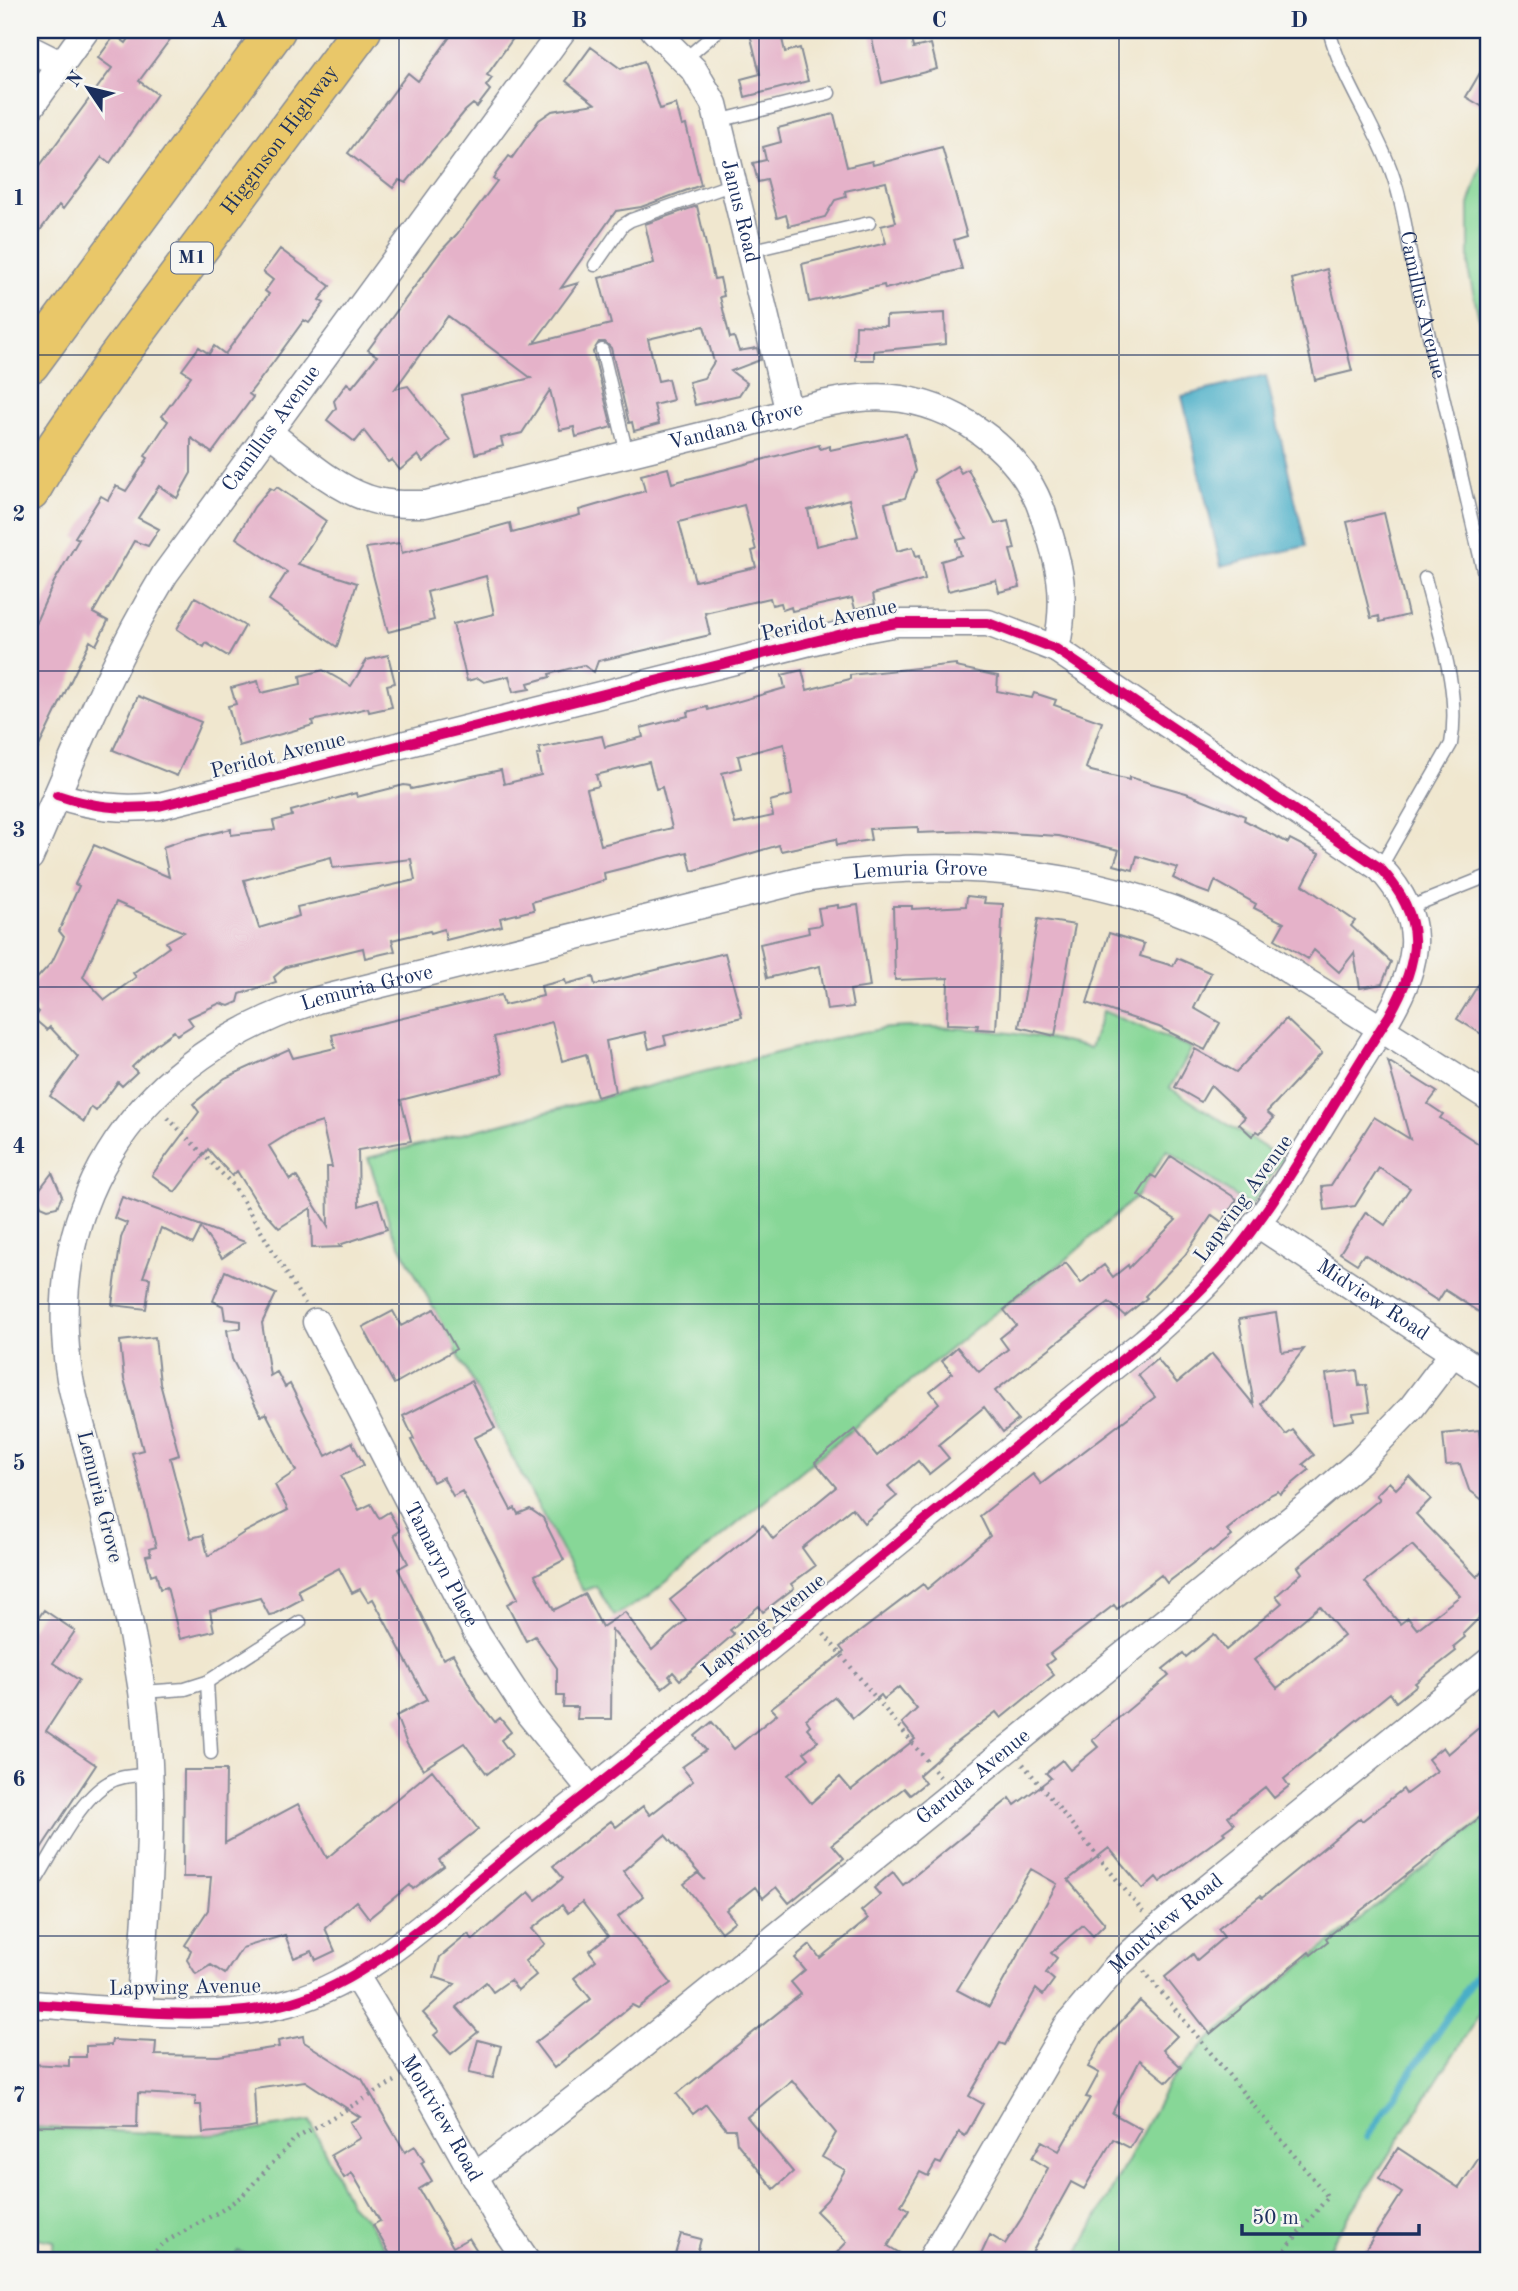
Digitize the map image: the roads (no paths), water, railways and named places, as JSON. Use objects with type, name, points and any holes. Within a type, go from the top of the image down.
[{"type":"highway","points":[[30,364],[276,30]]},
{"type":"highway","name":"Higginson Highway","points":[[30,492],[57,445],[117,358],[362,30]]},
{"type":"street","points":[[30,108],[86,30]]},
{"type":"street","name":"Camillus Avenue","points":[[30,857],[137,621],[209,511],[563,30]]},
{"type":"street","name":"Janus Road","points":[[654,30],[685,60],[714,104],[789,413]]},
{"type":"street","points":[[30,49],[62,65]]},
{"type":"street","name":"Vandana Grove","points":[[267,431],[340,484],[365,498],[395,504],[426,503],[864,397],[902,399],[942,410],[974,426],[1007,455],[1037,494],[1063,584],[1056,649]]},
{"type":"street","name":"Peridot Avenue","points":[[57,795],[80,803],[123,810],[159,806],[854,631],[897,623],[988,624],[1056,649],[1380,868],[1395,884],[1408,908],[1415,956],[1404,989],[1381,1028]]},
{"type":"street","name":"Lemuria Grove","points":[[139,2011],[151,1854],[151,1774],[142,1692],[125,1602],[70,1378],[66,1280],[74,1236],[88,1192],[109,1153],[132,1119],[204,1052],[278,1012],[798,881],[866,870],[1001,869],[1062,878],[1122,892],[1165,906],[1227,933],[1488,1097]]},
{"type":"street","name":"Lapwing Avenue","points":[[30,2004],[139,2011],[253,2010],[292,2002],[356,1976],[592,1791],[1144,1342],[1225,1264],[1256,1223],[1381,1028]]},
{"type":"street","name":"Midview Road","points":[[1256,1223],[1488,1376]]},
{"type":"street","name":"Tamaryn Place","points":[[316,1322],[477,1634],[529,1714],[592,1791]]},
{"type":"street","name":"Garuda Avenue","points":[[474,2177],[1011,1748],[1360,1461],[1412,1407],[1453,1353]]},
{"type":"street","name":"Montview Road","points":[[930,2261],[1067,2026],[1089,1996],[1157,1929],[1488,1662]]},
{"type":"street","name":"Montview Road","points":[[356,1976],[414,2070],[474,2177],[527,2261]]},
{"type":"lane","points":[[685,60],[719,30]]},
{"type":"lane","name":"Camillus Avenue","points":[[1329,30],[1348,83],[1392,172],[1402,203],[1410,258],[1488,592]]},
{"type":"lane","points":[[718,121],[829,93]]},
{"type":"lane","points":[[596,265],[623,225],[631,220],[733,184]]},
{"type":"lane","points":[[749,251],[869,223]]},
{"type":"lane","points":[[602,350],[627,454]]},
{"type":"lane","points":[[1380,868],[1451,744],[1454,725],[1453,696],[1425,578]]},
{"type":"lane","points":[[1408,908],[1488,876]]},
{"type":"lane","points":[[142,1692],[186,1689],[206,1682],[300,1622]]},
{"type":"lane","points":[[206,1682],[211,1753]]},
{"type":"lane","points":[[30,1890],[78,1816],[100,1788],[122,1777],[151,1774]]},
{"type":"water","points":[[1266,376],[1306,546],[1221,566],[1182,396]]},
{"type":"waterway","points":[[1367,2137],[1488,1957]]}]
